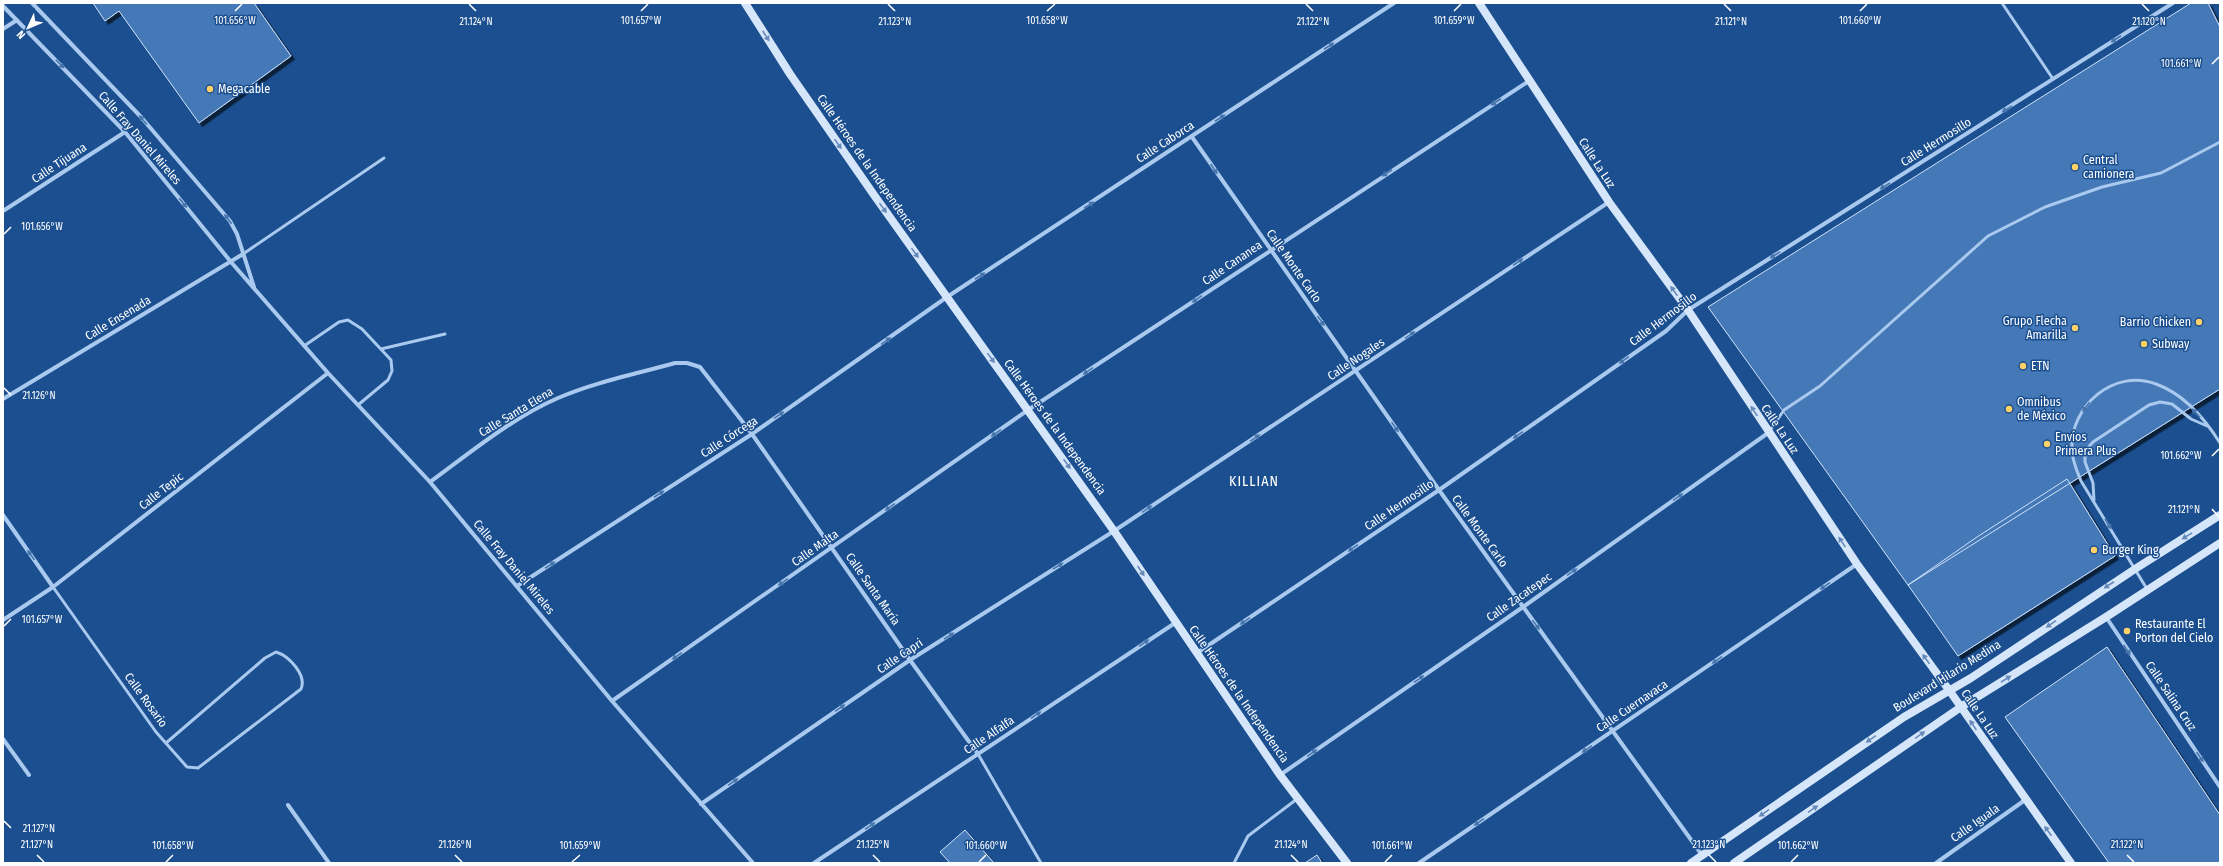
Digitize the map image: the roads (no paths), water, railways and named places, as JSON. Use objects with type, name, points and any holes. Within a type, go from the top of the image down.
[{"type":"street","name":"Calle Fray Daniel Mireles","points":[[32,3],[141,118],[218,208],[237,234],[255,289]]},
{"type":"street","name":"Calle Héroes de la Independencia","points":[[745,3],[790,74],[874,195],[1114,531],[1280,775],[1347,863]]},
{"type":"street","name":"Calle Caborca","points":[[947,298],[1394,3]]},
{"type":"street","name":"Calle La Luz","points":[[1479,3],[1609,202],[1688,310],[1768,433],[1857,564],[1949,690],[2025,800],[2071,863]]},
{"type":"street","name":"Calle Hermosillo","points":[[1197,654],[1439,490],[1666,331],[1688,310],[2173,3]]},
{"type":"street","name":"Calle Fray Daniel Mireles","points":[[3,6],[125,132],[231,262],[328,374],[430,482],[612,701],[753,863]]},
{"type":"street","points":[[3,29],[17,20]]},
{"type":"street","name":"Calle Cananea","points":[[1028,410],[1529,81]]},
{"type":"street","name":"Calle Tijuana","points":[[3,211],[125,132]]},
{"type":"street","name":"Calle Monte Carlo","points":[[1192,137],[1439,490],[1702,855]]},
{"type":"street","name":"Calle Nogales","points":[[1114,531],[1609,202]]},
{"type":"street","name":"Calle Ensenada","points":[[3,399],[243,254]]},
{"type":"street","name":"Calle Córcega","points":[[517,586],[752,434],[947,298]]},
{"type":"street","name":"Calle Santa Elena","points":[[430,482],[484,442],[533,411],[581,388],[675,362],[687,363],[700,367],[710,377]]},
{"type":"street","name":"Calle Tepic","points":[[3,620],[53,587],[328,374]]},
{"type":"street","name":"Calle Santa María","points":[[710,377],[752,434],[910,660],[978,754]]},
{"type":"street","name":"Calle Malta","points":[[612,701],[1028,410]]},
{"type":"street","name":"Calle Zacatepec","points":[[1280,775],[1523,607],[1768,433]]},
{"type":"street","name":"Calle Rosario","points":[[3,515],[53,587]]},
{"type":"street","name":"Boulevard Hilario Medina","points":[[1691,863],[1904,717],[1949,690],[2220,515]]},
{"type":"street","name":"Calle Capri","points":[[701,804],[910,660],[1114,531]]},
{"type":"street","points":[[1734,863],[1960,707],[2106,617],[2220,543]]},
{"type":"street","name":"Calle Cuernavaca","points":[[1419,863],[1857,564]]},
{"type":"street","name":"Calle Salina Cruz","points":[[2106,617],[2220,787]]},
{"type":"street","name":"Calle Alfalfa","points":[[814,863],[1175,622]]},
{"type":"street","points":[[3,740],[29,776]]},
{"type":"street","name":"Calle Iguala","points":[[1936,863],[2025,800]]},
{"type":"street","points":[[288,805],[329,863]]},
{"type":"lane","points":[[2002,3],[2053,79]]},
{"type":"lane","points":[[1768,433],[1784,410],[1820,386],[1988,236],[2045,207],[2102,187],[2161,173],[2220,142]]},
{"type":"lane","points":[[243,254],[384,158]]},
{"type":"lane","points":[[304,346],[339,322],[348,320],[362,329],[381,349],[391,360],[392,370],[388,380],[358,405]]},
{"type":"lane","points":[[381,349],[445,334]]},
{"type":"lane","points":[[2147,589],[2081,482],[2074,465],[2072,449],[2073,437],[2080,414],[2087,404],[2106,388],[2128,380],[2141,380],[2156,384],[2182,398],[2208,426],[2220,443]]},
{"type":"lane","points":[[2094,501],[2093,483],[2085,462],[2086,451],[2092,442],[2149,405],[2160,402],[2172,404],[2190,419],[2208,426]]},
{"type":"lane","name":"Calle Rosario","points":[[53,587],[156,732],[187,767],[198,768],[301,689],[304,683],[302,675],[283,654],[276,652],[265,658],[166,743]]},
{"type":"lane","points":[[978,754],[1042,863]]},
{"type":"lane","points":[[1234,863],[1248,836],[1298,798]]},
{"type":"place","name":"Megacable","points":[[210,89]]},
{"type":"place","name":"Central camionera","points":[[2075,167]]},
{"type":"place","name":"Barrio Chicken","points":[[2199,322]]},
{"type":"place","name":"Grupo Flecha Amarilla","points":[[2075,328]]},
{"type":"place","name":"Subway","points":[[2144,344]]},
{"type":"place","name":"ETN","points":[[2023,366]]},
{"type":"place","name":"Omnibus de México","points":[[2009,409]]},
{"type":"place","name":"Envíos Primera Plus","points":[[2047,444]]},
{"type":"place","name":"Burger King","points":[[2094,550]]},
{"type":"place","name":"Restaurante El Porton del Cielo","points":[[2127,631]]},
{"type":"district","name":"KILLIAN","points":[[1254,481]]}]
